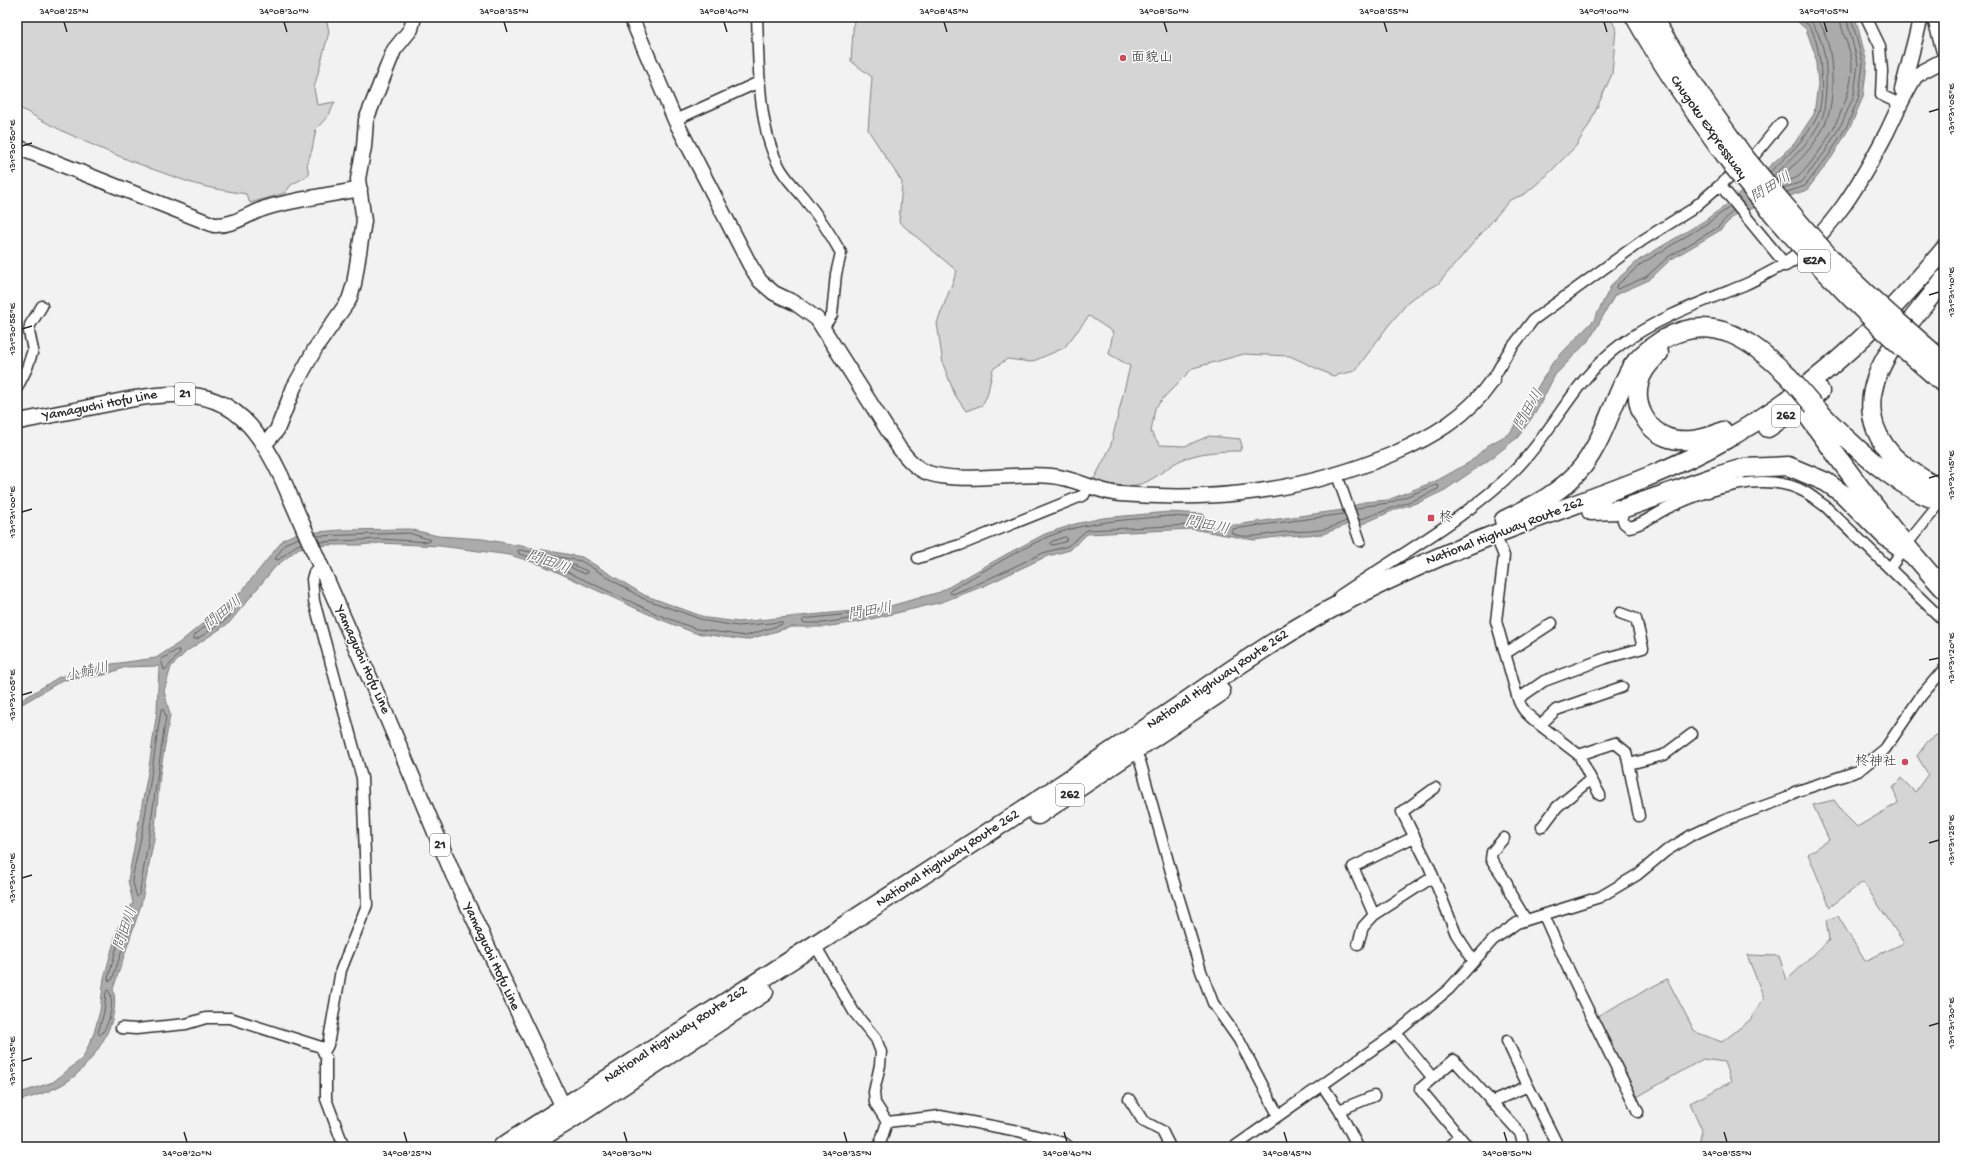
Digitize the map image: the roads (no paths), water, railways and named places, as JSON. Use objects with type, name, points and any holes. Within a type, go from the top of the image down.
[{"type":"highway","name":"Chugoku Expressway","points":[[1635,17],[1652,47],[1696,115],[1738,161]]},
{"type":"highway","name":"Chugoku Expressway","points":[[1652,17],[1705,102],[1738,161],[1779,223],[1865,313],[1908,342],[1944,362]]},
{"type":"highway","name":"National Highway Route 262","points":[[1132,746],[1236,667],[1312,620],[1395,576],[1479,540],[1625,486],[1676,465],[1725,440],[1771,412],[1831,367],[1862,340],[1898,303],[1944,250]]},
{"type":"highway","name":"262","points":[[1617,506],[1716,459],[1794,411],[1870,348],[1910,307],[1944,268]]},
{"type":"highway","points":[[1944,279],[1889,352],[1875,377],[1870,399],[1871,418],[1879,439],[1893,456],[1909,469],[1944,492]]},
{"type":"highway","points":[[1395,576],[1440,549],[1546,499],[1568,484],[1583,466],[1595,448],[1632,367],[1650,348],[1670,335],[1687,330],[1706,329],[1722,331],[1738,336],[1766,354],[1809,409],[1847,470],[1896,532],[1911,556],[1944,589]]},
{"type":"highway","points":[[1771,412],[1742,420],[1719,433],[1703,438],[1682,440],[1666,437],[1650,426],[1640,411],[1638,399],[1639,383],[1646,367],[1660,352],[1683,341],[1706,338],[1742,348],[1785,380]]},
{"type":"highway","name":"Chugoku Expressway","points":[[1908,342],[1944,384]]},
{"type":"highway","points":[[1809,409],[1900,481],[1934,499],[1940,505]]},
{"type":"highway","points":[[1617,506],[1744,468],[1788,466],[1813,476],[1837,490],[1860,510],[1885,536],[1911,556],[1944,577]]},
{"type":"highway","name":"National Highway Route 262","points":[[502,1147],[566,1114],[1132,746],[1330,622],[1402,585],[1499,544],[1591,511],[1617,506]]},
{"type":"highway","name":"National Highway Route 262","points":[[533,1145],[566,1114]]},
{"type":"main road","points":[[1935,17],[1944,50]]},
{"type":"main road","name":"Yamaguchi Hofu Line","points":[[17,422],[141,397],[162,394],[185,394],[207,398],[226,407],[240,416],[265,444],[322,568],[453,874],[566,1114]]},
{"type":"street","points":[[265,444],[277,430],[294,387],[315,349],[349,300],[354,284],[364,221],[358,169],[364,147],[366,120],[394,50],[412,29],[414,17]]},
{"type":"street","points":[[631,17],[675,120],[750,265],[760,281],[774,293],[795,303],[809,312],[823,328],[899,448],[916,466],[928,473],[945,476],[1053,476],[1071,480],[1088,487],[1120,494],[1210,496],[1277,489],[1338,477],[1432,436],[1469,408],[1483,394],[1507,354],[1533,320],[1643,240],[1692,210],[1723,188],[1754,156],[1781,124]]},
{"type":"street","points":[[757,17],[759,82],[768,139],[778,164],[789,182],[804,198],[841,253],[836,274],[832,315],[823,328]]},
{"type":"street","points":[[1866,17],[1880,46],[1882,71],[1881,95],[1900,104]]},
{"type":"street","points":[[1900,104],[1903,85],[1921,17]]},
{"type":"street","points":[[1939,34],[1943,17]]},
{"type":"street","points":[[1236,667],[1431,535],[1505,480],[1538,444],[1596,365],[1620,345],[1663,319],[1745,284],[1785,264],[1801,254],[1814,242],[1843,206],[1876,153],[1915,77],[1922,71],[1944,60]]},
{"type":"street","points":[[675,120],[759,82]]},
{"type":"street","points":[[17,147],[214,225],[234,223],[269,207],[360,189]]},
{"type":"street","points":[[1723,188],[1785,264]]},
{"type":"street","points":[[17,388],[27,368],[33,350],[29,332],[30,325],[42,306]]},
{"type":"street","points":[[1338,477],[1359,538]]},
{"type":"street","points":[[1617,506],[1624,523],[1629,527],[1636,526],[1672,506],[1722,488],[1768,481],[1787,485],[1805,492],[1826,506],[1944,621]]},
{"type":"street","points":[[918,558],[960,545],[1084,495],[1088,487]]},
{"type":"street","points":[[1890,568],[1911,556],[1940,505]]},
{"type":"street","points":[[1499,544],[1504,556],[1496,621],[1520,707],[1525,713],[1579,755],[1600,795]]},
{"type":"street","points":[[322,568],[314,572],[312,579],[314,601],[362,778],[367,905],[341,970],[328,1045],[324,1052]]},
{"type":"street","points":[[1518,699],[1544,681],[1606,658],[1643,648],[1636,619],[1620,613]]},
{"type":"street","points":[[1506,653],[1552,623]]},
{"type":"street","points":[[1234,1147],[1396,1033],[1450,989],[1473,960],[1493,940],[1517,923],[1600,897],[1637,876],[1666,851],[1696,833],[1786,798],[1795,792],[1858,772],[1886,749],[1921,696],[1944,669]]},
{"type":"street","points":[[1540,725],[1556,710],[1622,688]]},
{"type":"street","points":[[1629,764],[1664,755],[1692,734]]},
{"type":"street","points":[[1579,755],[1615,743],[1626,752],[1639,816]]},
{"type":"street","points":[[1132,746],[1140,761],[1173,879],[1201,971],[1213,1003],[1238,1040],[1278,1115]]},
{"type":"street","points":[[1542,827],[1557,808],[1591,779]]},
{"type":"street","points":[[1435,788],[1402,812],[1433,877],[1456,934],[1473,960]]},
{"type":"street","points":[[1374,915],[1353,867],[1414,837]]},
{"type":"street","points":[[1504,838],[1492,852],[1491,859],[1507,883],[1510,893],[1526,920]]},
{"type":"street","points":[[1358,944],[1363,927],[1374,915],[1433,877]]},
{"type":"street","points":[[1544,915],[1569,971],[1611,1054],[1638,1112]]},
{"type":"street","points":[[818,950],[854,1012],[876,1039],[881,1052],[880,1065],[874,1092],[875,1103],[886,1122],[879,1147]]},
{"type":"street","points":[[121,1028],[136,1029],[186,1024],[206,1018],[230,1018],[321,1047],[324,1052],[326,1099],[344,1147]]},
{"type":"street","points":[[1396,1033],[1432,1077]]},
{"type":"street","points":[[1507,1041],[1556,1142]]},
{"type":"street","points":[[1468,1147],[1420,1089],[1432,1077],[1454,1060],[1520,1133],[1524,1146],[1522,1147]]},
{"type":"street","points":[[1322,1085],[1339,1110],[1358,1147]]},
{"type":"street","points":[[1492,1102],[1528,1086]]},
{"type":"street","points":[[1339,1110],[1374,1096]]},
{"type":"street","points":[[1129,1099],[1143,1121],[1162,1131],[1170,1147]]},
{"type":"street","points":[[886,1122],[940,1116],[1018,1130],[1064,1143],[1068,1147]]},
{"type":"street","points":[[1448,1147],[1459,1137]]},
{"type":"water","points":[[1792,17],[1854,17],[1867,63],[1863,97],[1851,125],[1832,157],[1807,190],[1736,214],[1719,231],[1670,260],[1649,280],[1615,295],[1590,339],[1555,375],[1536,412],[1518,437],[1493,457],[1445,490],[1420,502],[1399,508],[1360,525],[1349,524],[1323,534],[1285,536],[1254,540],[1192,529],[1087,534],[1070,550],[1045,557],[984,586],[942,602],[859,622],[823,627],[791,627],[746,640],[695,633],[657,618],[542,565],[510,555],[440,546],[380,543],[328,545],[299,548],[275,567],[229,623],[187,651],[171,667],[164,691],[170,715],[160,774],[154,839],[141,905],[113,989],[115,1000],[111,1023],[93,1056],[72,1078],[49,1091],[17,1101],[17,1094],[53,1082],[83,1058],[94,1033],[100,1011],[104,978],[118,927],[133,903],[128,880],[149,767],[157,711],[159,666],[126,667],[104,675],[63,680],[17,707],[17,703],[59,677],[105,665],[156,658],[179,643],[241,592],[284,539],[295,534],[340,530],[409,529],[438,536],[483,539],[582,557],[644,595],[707,618],[738,622],[883,608],[940,592],[1045,534],[1075,524],[1103,518],[1169,512],[1203,514],[1213,528],[1343,510],[1364,502],[1388,500],[1438,480],[1470,462],[1487,446],[1510,433],[1553,362],[1594,320],[1612,284],[1639,260],[1704,221],[1729,203],[1794,144],[1814,114],[1818,84],[1815,54],[1806,29]]},
{"type":"place","name":"面貌山","points":[[1123,58]]},
{"type":"place","name":"柊","points":[[1431,518]]},
{"type":"place","name":"柊神社","points":[[1905,762]]},
{"type":"water label","name":"問田川","points":[[1771,188]]},
{"type":"water label","name":"問田川","points":[[1529,410]]},
{"type":"water label","name":"問田川","points":[[1207,526]]},
{"type":"water label","name":"問田川","points":[[548,563]]},
{"type":"water label","name":"問田川","points":[[870,612]]},
{"type":"water label","name":"問田川","points":[[223,614]]},
{"type":"water label","name":"小鯖川","points":[[87,673]]},
{"type":"water label","name":"問田川","points":[[126,929]]}]
